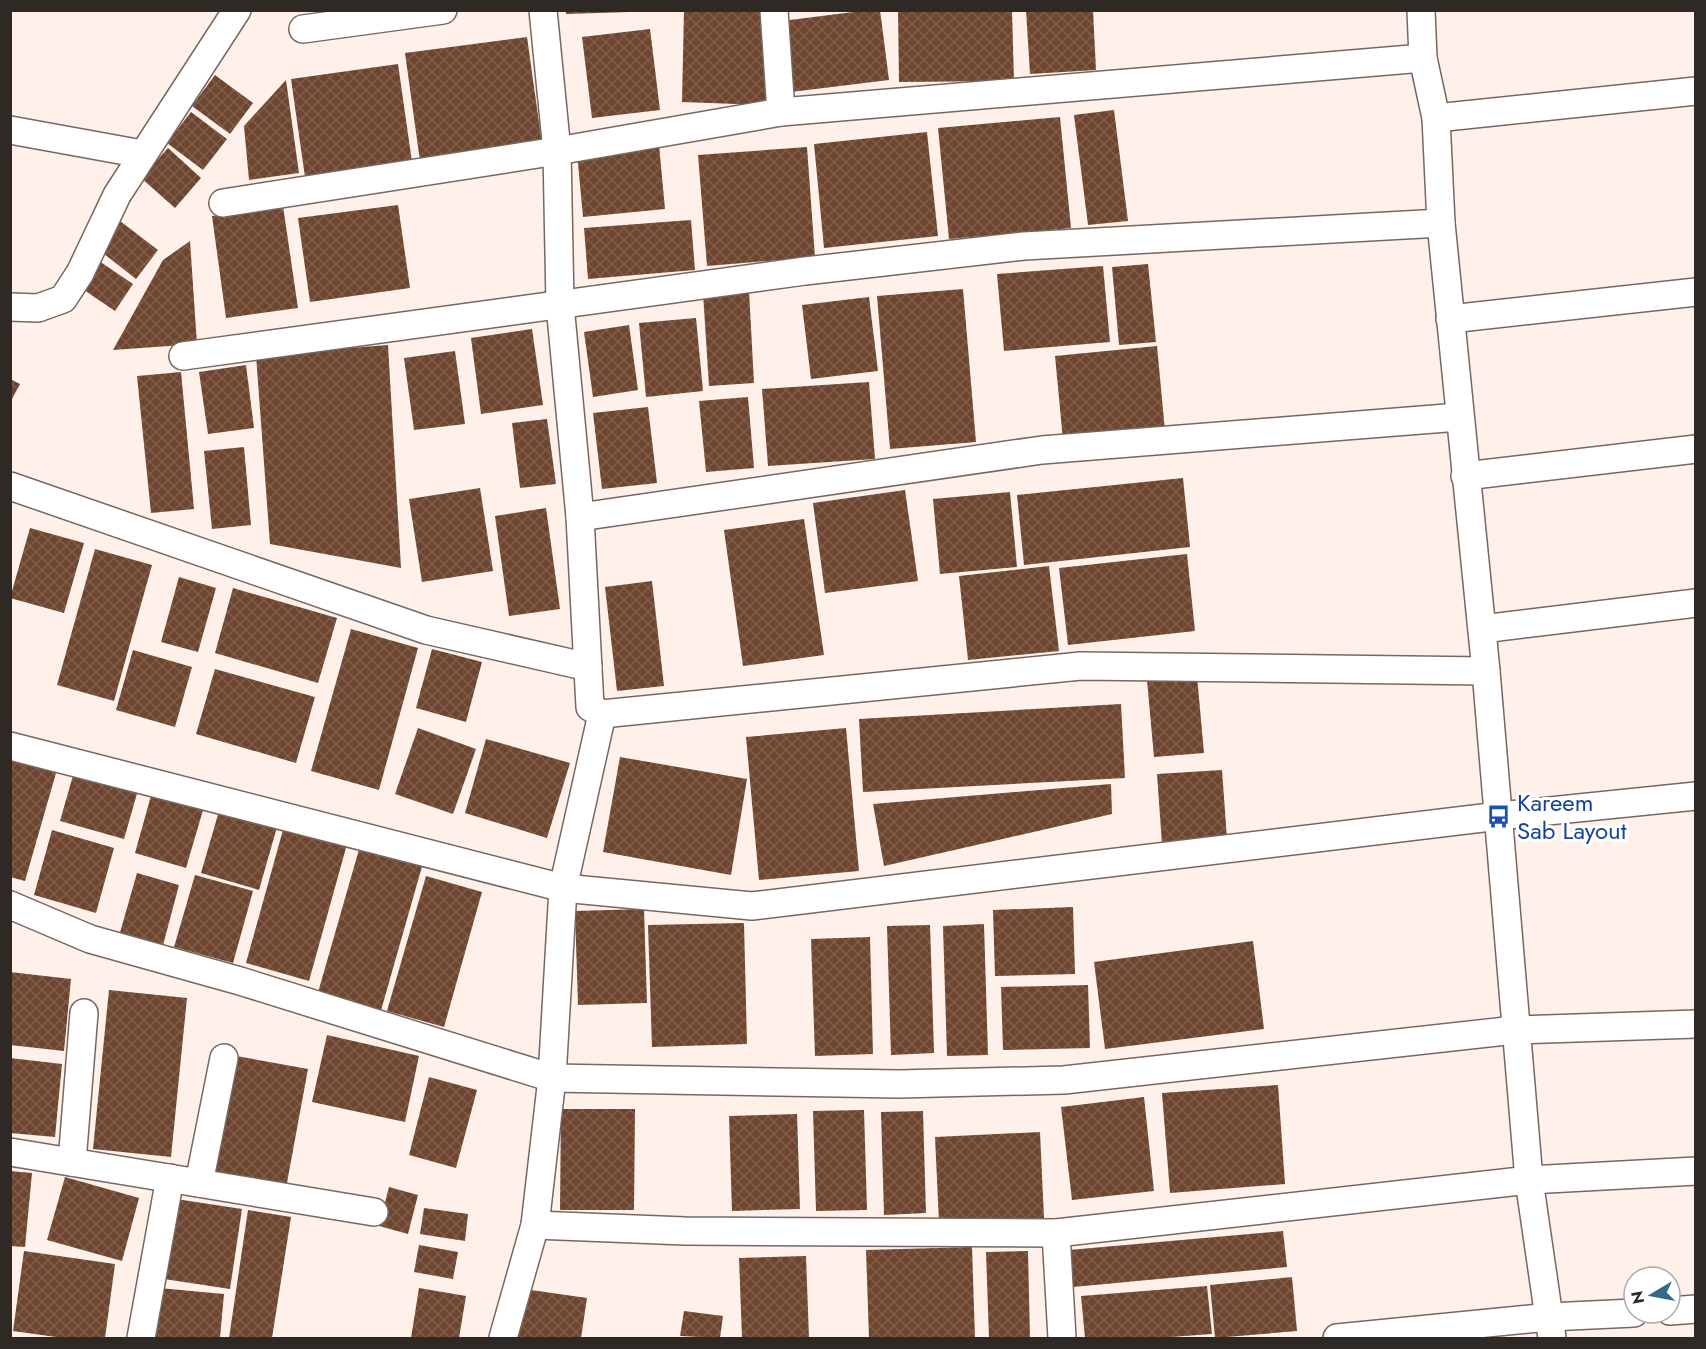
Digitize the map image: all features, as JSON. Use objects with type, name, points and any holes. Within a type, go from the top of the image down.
[{"type":"street","points":[[10,307],[38,308],[63,299],[80,273],[117,195],[237,10]]},
{"type":"street","points":[[303,29],[443,10]]},
{"type":"street","points":[[543,10],[557,150],[560,305],[580,517],[590,707],[602,714],[1081,666],[1486,671]]},
{"type":"street","points":[[774,10],[781,112]]},
{"type":"street","points":[[1421,10],[1423,58],[1436,118],[1441,223],[1486,671],[1529,1180],[1550,1328]]},
{"type":"street","points":[[223,203],[781,112],[1423,58]]},
{"type":"street","points":[[1436,118],[1695,91]]},
{"type":"street","points":[[10,130],[142,154]]},
{"type":"street","points":[[183,357],[805,271],[1024,246],[1441,223]]},
{"type":"street","points":[[1450,319],[1695,292]]},
{"type":"street","points":[[580,517],[1042,450],[1459,417]]},
{"type":"street","points":[[1465,476],[1695,448]]},
{"type":"street","points":[[10,486],[426,630],[588,667]]},
{"type":"street","points":[[1482,629],[1695,603]]},
{"type":"street","points":[[503,1338],[536,1225],[552,1078],[562,888],[602,714]]},
{"type":"street","points":[[10,746],[562,888],[752,906],[1499,816],[1695,796]]},
{"type":"street","points":[[10,905],[90,939],[240,981],[552,1078],[899,1084],[1064,1080],[1515,1030],[1695,1024]]},
{"type":"street","points":[[72,1162],[84,1013]]},
{"type":"street","points":[[199,1183],[224,1058]]},
{"type":"street","points":[[10,1152],[374,1212]]},
{"type":"street","points":[[536,1225],[685,1231],[1056,1233],[1529,1180],[1695,1171]]},
{"type":"street","points":[[141,1338],[170,1178]]},
{"type":"street","points":[[1056,1233],[1062,1338]]},
{"type":"street","points":[[1337,1338],[1550,1328],[1622,1315]]},
{"type":"building","points":[[566,10],[630,10],[630,12],[566,14]]},
{"type":"building","points":[[684,10],[767,10],[765,105],[682,102]]},
{"type":"building","points":[[880,10],[889,80],[791,92],[782,21]]},
{"type":"building","points":[[898,10],[1012,10],[1014,81],[899,82]]},
{"type":"building","points":[[1026,10],[1093,10],[1096,70],[1030,74]]},
{"type":"building","points":[[650,29],[660,110],[592,118],[582,37]]},
{"type":"building","points":[[527,37],[542,144],[420,161],[405,53]]},
{"type":"building","points":[[398,64],[412,162],[305,177],[291,79]]},
{"type":"building","points":[[215,75],[253,103],[230,134],[192,106]]},
{"type":"building","points":[[286,80],[299,173],[249,180],[244,126]]},
{"type":"building","points":[[1114,110],[1128,221],[1088,225],[1074,115]]},
{"type":"building","points":[[191,112],[227,139],[203,170],[167,143]]},
{"type":"building","points":[[1060,117],[1071,228],[949,239],[938,128]]},
{"type":"building","points":[[927,132],[938,236],[824,248],[814,144]]},
{"type":"building","points":[[659,145],[665,209],[583,217],[577,153]]},
{"type":"building","points":[[807,147],[815,257],[707,266],[698,155]]},
{"type":"building","points":[[168,148],[201,178],[175,208],[141,178]]},
{"type":"building","points":[[398,205],[410,288],[310,302],[298,218]]},
{"type":"building","points":[[283,206],[298,308],[226,318],[212,216]]},
{"type":"building","points":[[691,220],[695,270],[588,279],[584,228]]},
{"type":"building","points":[[120,221],[158,250],[136,279],[99,250]]},
{"type":"building","points":[[190,241],[197,344],[113,350],[163,260]]},
{"type":"building","points":[[99,261],[133,284],[115,311],[81,288]]},
{"type":"building","points":[[1148,264],[1156,342],[1119,345],[1112,267]]},
{"type":"building","points":[[1103,266],[1110,342],[1004,351],[997,274]]},
{"type":"building","points":[[963,289],[976,442],[890,449],[877,296]]},
{"type":"building","points":[[749,291],[754,383],[709,386],[703,293]]},
{"type":"building","points":[[869,297],[878,371],[811,379],[802,305]]},
{"type":"building","points":[[696,318],[703,391],[646,397],[639,323]]},
{"type":"building","points":[[629,325],[638,390],[593,397],[584,332]]},
{"type":"building","points":[[532,329],[543,405],[481,414],[471,338]]},
{"type":"building","points":[[388,345],[401,568],[270,544],[256,355]]},
{"type":"building","points":[[1157,346],[1165,431],[1063,440],[1055,356]]},
{"type":"building","points":[[455,351],[465,424],[414,430],[404,358]]},
{"type":"building","points":[[246,365],[254,428],[208,434],[199,372]]},
{"type":"building","points":[[181,372],[194,509],[151,513],[137,376]]},
{"type":"building","points":[[10,379],[20,384],[10,403]]},
{"type":"building","points":[[869,382],[875,459],[768,466],[762,389]]},
{"type":"building","points":[[748,397],[754,468],[706,472],[699,401]]},
{"type":"building","points":[[648,407],[657,483],[602,489],[593,413]]},
{"type":"building","points":[[547,419],[556,484],[520,488],[512,423]]},
{"type":"building","points":[[244,447],[251,525],[212,529],[204,451]]},
{"type":"building","points":[[1183,478],[1190,547],[1024,565],[1017,495]]},
{"type":"building","points":[[480,488],[493,571],[422,582],[409,499]]},
{"type":"building","points":[[905,490],[918,581],[825,593],[813,503]]},
{"type":"building","points":[[1010,492],[1017,567],[940,574],[933,499]]},
{"type":"building","points":[[546,508],[560,609],[509,616],[495,516]]},
{"type":"building","points":[[804,519],[824,655],[743,666],[724,530]]},
{"type":"building","points":[[30,528],[84,543],[64,613],[10,598]]},
{"type":"building","points":[[95,549],[152,565],[114,701],[57,685]]},
{"type":"building","points":[[1187,554],[1195,631],[1068,645],[1059,568]]},
{"type":"building","points":[[1049,566],[1059,651],[968,660],[959,576]]},
{"type":"building","points":[[179,577],[216,588],[198,652],[161,642]]},
{"type":"building","points":[[652,581],[664,686],[617,691],[605,587]]},
{"type":"building","points":[[233,588],[337,618],[318,683],[215,653]]},
{"type":"building","points":[[351,629],[418,648],[379,790],[311,771]]},
{"type":"building","points":[[432,649],[482,662],[466,722],[416,708]]},
{"type":"building","points":[[133,650],[192,667],[175,727],[116,710]]},
{"type":"building","points":[[215,669],[315,697],[296,763],[196,734]]},
{"type":"building","points":[[1197,676],[1204,753],[1154,757],[1147,680]]},
{"type":"building","points":[[1121,704],[1125,778],[863,792],[859,719]]},
{"type":"building","points":[[418,728],[476,749],[453,814],[395,794]]},
{"type":"building","points":[[846,728],[859,871],[759,880],[746,737]]},
{"type":"building","points":[[486,739],[570,763],[547,838],[465,813]]},
{"type":"building","points":[[620,757],[747,779],[731,875],[603,852]]},
{"type":"building","points":[[10,760],[56,773],[25,881],[10,877]]},
{"type":"building","points":[[1222,770],[1227,839],[1162,844],[1157,774]]},
{"type":"building","points":[[74,772],[138,790],[124,839],[60,821]]},
{"type":"building","points":[[1111,784],[1112,814],[884,866],[873,804]]},
{"type":"building","points":[[154,785],[206,800],[186,868],[135,853]]},
{"type":"building","points":[[219,811],[277,827],[259,890],[201,873]]},
{"type":"building","points":[[286,819],[349,837],[309,981],[246,963]]},
{"type":"building","points":[[52,830],[114,848],[96,913],[34,895]]},
{"type":"building","points":[[360,846],[423,863],[380,1014],[317,996]]},
{"type":"building","points":[[137,873],[179,885],[162,949],[119,936]]},
{"type":"building","points":[[195,875],[253,891],[233,963],[174,947]]},
{"type":"building","points":[[426,876],[482,892],[444,1027],[387,1011]]},
{"type":"building","points":[[1073,907],[1075,974],[995,976],[993,910]]},
{"type":"building","points":[[644,909],[647,1003],[578,1005],[575,911]]},
{"type":"building","points":[[744,923],[747,1044],[652,1047],[648,925]]},
{"type":"building","points":[[984,924],[988,1055],[947,1056],[943,926]]},
{"type":"building","points":[[930,925],[934,1053],[891,1055],[887,926]]},
{"type":"building","points":[[870,937],[873,1054],[815,1056],[811,939]]},
{"type":"building","points":[[1253,941],[1264,1029],[1105,1049],[1094,962]]},
{"type":"building","points":[[10,972],[71,979],[64,1051],[10,1045]]},
{"type":"building","points":[[1088,985],[1090,1048],[1003,1050],[1001,987]]},
{"type":"building","points":[[109,990],[187,998],[171,1157],[93,1149]]},
{"type":"building","points":[[327,1035],[419,1056],[405,1122],[312,1102]]},
{"type":"building","points":[[231,1055],[308,1069],[286,1188],[208,1173]]},
{"type":"building","points":[[10,1058],[62,1064],[55,1137],[10,1133]]},
{"type":"building","points":[[429,1077],[477,1090],[456,1168],[409,1155]]},
{"type":"building","points":[[1278,1085],[1285,1184],[1170,1193],[1162,1093]]},
{"type":"building","points":[[1144,1097],[1154,1191],[1072,1200],[1061,1107]]},
{"type":"building","points":[[561,1109],[635,1109],[634,1210],[560,1210]]},
{"type":"building","points":[[864,1110],[867,1210],[816,1211],[813,1111]]},
{"type":"building","points":[[923,1111],[926,1213],[884,1215],[881,1112]]},
{"type":"building","points":[[797,1114],[800,1209],[732,1211],[729,1116]]},
{"type":"building","points":[[1040,1132],[1044,1218],[939,1223],[935,1137]]},
{"type":"building","points":[[10,1171],[32,1173],[25,1247],[10,1246]]},
{"type":"building","points":[[65,1177],[139,1198],[122,1261],[47,1240]]},
{"type":"building","points":[[389,1187],[418,1195],[408,1234],[379,1226]]},
{"type":"building","points":[[176,1199],[242,1209],[230,1289],[164,1279]]},
{"type":"building","points":[[424,1208],[468,1214],[465,1241],[420,1234]]},
{"type":"building","points":[[248,1210],[291,1217],[272,1338],[229,1338]]},
{"type":"building","points":[[1283,1231],[1287,1267],[1073,1287],[1069,1250]]},
{"type":"building","points":[[419,1245],[458,1252],[453,1279],[414,1272]]},
{"type":"building","points":[[972,1247],[975,1338],[869,1338],[866,1250]]},
{"type":"building","points":[[24,1251],[115,1264],[105,1338],[63,1338],[13,1331]]},
{"type":"building","points":[[1028,1251],[1030,1338],[989,1338],[986,1252]]},
{"type":"building","points":[[806,1256],[809,1338],[742,1338],[739,1258]]},
{"type":"building","points":[[1292,1277],[1297,1331],[1215,1338],[1210,1285]]},
{"type":"building","points":[[1207,1286],[1212,1334],[1157,1338],[1085,1338],[1081,1296]]},
{"type":"building","points":[[159,1288],[224,1294],[220,1338],[155,1338]]},
{"type":"building","points":[[419,1288],[466,1296],[459,1338],[411,1338]]},
{"type":"building","points":[[524,1289],[587,1298],[581,1338],[517,1338]]},
{"type":"building","points":[[684,1311],[723,1316],[720,1338],[680,1336]]},
{"type":"place","name":"Kareem Sab Layout","points":[[1499,816]]}]
